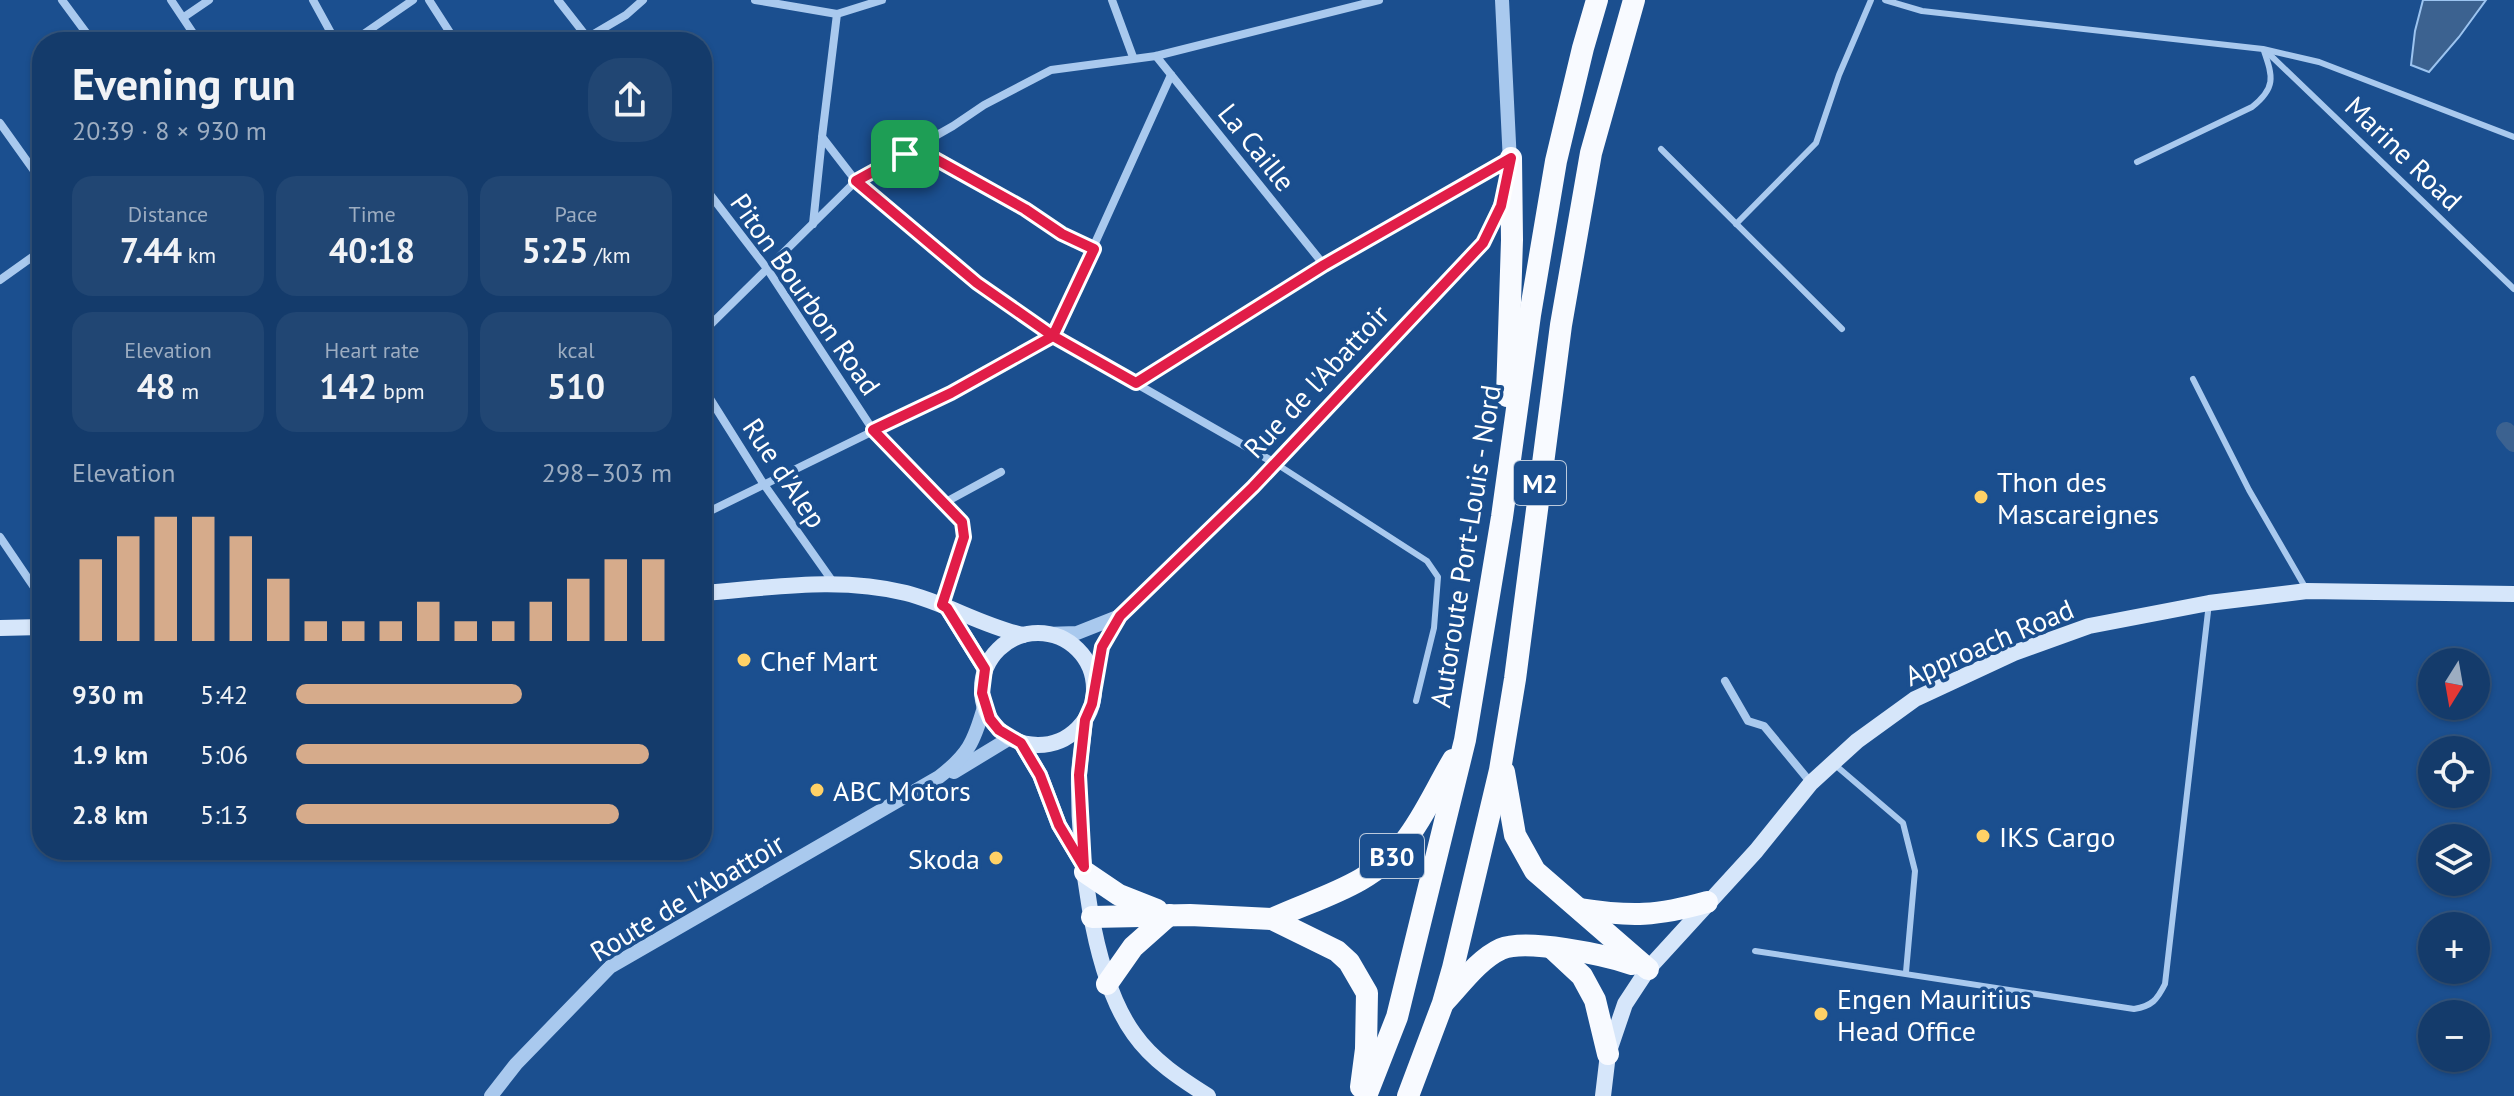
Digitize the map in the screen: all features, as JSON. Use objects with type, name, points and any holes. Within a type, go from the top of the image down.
[{"type":"highway","name":"Autoroute Port-Louis - Nord","points":[[1366,1096],[1397,1017],[1465,740],[1556,161],[1597,0]]},
{"type":"highway","name":"M2","points":[[1408,1096],[1443,1003],[1502,759],[1561,325],[1591,153],[1634,0]]},
{"type":"highway","points":[[1502,517],[1512,240],[1511,158]]},
{"type":"highway","name":"B30","points":[[1272,919],[1330,896],[1368,876],[1388,860],[1406,841],[1465,740]]},
{"type":"highway","points":[[1502,759],[1515,835],[1535,871],[1648,969]]},
{"type":"highway","points":[[1084,869],[1119,895],[1169,915]]},
{"type":"highway","points":[[1580,909],[1651,914],[1707,902]]},
{"type":"highway","points":[[1107,984],[1133,947],[1169,915]]},
{"type":"highway","points":[[1092,917],[1169,915],[1272,919],[1337,951],[1349,962],[1367,993],[1366,1049],[1360,1096]]},
{"type":"highway","points":[[1443,1003],[1502,948],[1532,946],[1602,954],[1648,969]]},
{"type":"highway","points":[[1553,949],[1582,976],[1595,1000],[1608,1054]]},
{"type":"main road","points":[[712,590],[833,582],[906,593],[1003,631],[1060,638],[1084,657],[1094,686],[1092,704],[1085,720],[1079,775],[1084,869],[1107,984],[1134,1035],[1170,1072],[1208,1096]]},
{"type":"main road","name":"Approach Road","points":[[1603,1096],[1608,1054],[1625,1004],[1648,969],[1756,851],[1811,783],[1883,720],[1915,699],[2014,653],[2089,626],[2209,603],[2307,591],[2514,594]]},
{"type":"main road","points":[[945,606],[985,669]]},
{"type":"main road","points":[[0,628],[32,627]]},
{"type":"main road","points":[[1023,635],[1000,648],[985,669],[984,707],[990,719],[1016,741],[1040,775],[1059,825],[1084,869]]},
{"type":"main road","points":[[1016,741],[1039,745],[1057,742],[1073,733],[1085,720]]},
{"type":"street","points":[[62,0],[86,32]]},
{"type":"street","points":[[171,0],[193,32]]},
{"type":"street","points":[[184,17],[209,0]]},
{"type":"street","points":[[313,0],[331,32]]},
{"type":"street","points":[[367,32],[413,0]]},
{"type":"street","points":[[429,0],[450,32]]},
{"type":"street","points":[[558,0],[583,32]]},
{"type":"street","points":[[601,32],[643,0]]},
{"type":"street","points":[[755,0],[837,14],[882,0]]},
{"type":"street","points":[[1112,0],[1133,57]]},
{"type":"street","points":[[712,323],[856,181],[984,105],[1051,70],[1156,56],[1379,0]]},
{"type":"street","name":"Rue de l'Abattoir","points":[[1094,686],[1102,647],[1120,616],[1275,463],[1483,243],[1501,206],[1511,158],[1502,0]]},
{"type":"street","points":[[812,225],[837,14]]},
{"type":"street","name":"La Caille","points":[[1156,56],[1324,265]]},
{"type":"street","points":[[712,510],[951,393],[1053,336],[1171,75]]},
{"type":"street","points":[[0,123],[32,168]]},
{"type":"street","points":[[822,137],[856,181],[977,283],[1053,336],[1275,463]]},
{"type":"street","points":[[905,154],[930,156],[1025,209],[1062,234],[1094,249]]},
{"type":"street","points":[[1136,383],[1324,265],[1511,158]]},
{"type":"street","name":"Piton Bourbon Road","points":[[712,197],[768,270],[873,430],[962,522],[964,537],[945,606]]},
{"type":"street","points":[[0,280],[32,257]]},
{"type":"street","name":"Rue d'Alep","points":[[712,402],[763,483],[833,582]]},
{"type":"street","points":[[944,503],[1001,472]]},
{"type":"street","points":[[0,537],[32,584]]},
{"type":"street","name":"Rue de l'Abattoir","points":[[1045,634],[1077,633],[1120,616]]},
{"type":"street","points":[[1725,681],[1748,721],[1764,726],[1811,783]]},
{"type":"street","name":"Route de l'Abattoir","points":[[491,1096],[516,1064],[610,967],[939,777],[962,759],[975,739],[984,707]]},
{"type":"street","name":"Route de l'Abattoir","points":[[939,777],[964,768],[1016,741]]},
{"type":"lane","points":[[1736,224],[1816,143],[1839,75],[1871,0]]},
{"type":"lane","name":"Marine Road","points":[[1885,0],[1922,11],[2263,49],[2319,62],[2514,137]]},
{"type":"lane","points":[[2137,162],[2252,107],[2262,99],[2272,76],[2263,49]]},
{"type":"lane","name":"Marine Road","points":[[2263,49],[2514,289]]},
{"type":"lane","points":[[1661,149],[1842,329]]},
{"type":"lane","points":[[2193,379],[2249,490],[2307,591]]},
{"type":"lane","points":[[1275,463],[1427,561],[1438,577],[1434,628],[1416,701]]},
{"type":"lane","points":[[1755,951],[2134,1009],[2150,1006],[2158,999],[2165,984],[2209,603]]},
{"type":"lane","points":[[1834,764],[1903,823],[1915,871],[1906,972]]},
{"type":"water","points":[[2423,0],[2486,0],[2429,72],[2411,65]]},
{"type":"waterway","points":[[2506,432],[2514,442]]},
{"type":"place","name":"Thon des Mascareignes","points":[[1981,497]]},
{"type":"place","name":"Chef Mart","points":[[744,660]]},
{"type":"place","name":"ABC Motors","points":[[817,790]]},
{"type":"place","name":"IKS Cargo","points":[[1983,836]]},
{"type":"place","name":"Skoda","points":[[996,858]]},
{"type":"place","name":"Engen Mauritius Head Office","points":[[1821,1014]]},
{"type":"route","points":[[905,154],[856,181],[977,283],[1053,336],[951,393],[873,430],[962,522],[964,537],[942,605],[947,608],[985,669],[982,693],[990,719],[999,730],[1021,743],[1040,775],[1059,825],[1084,867],[1079,775],[1085,720],[1092,704],[1102,647],[1120,616],[1253,487],[1483,243],[1501,206],[1511,158],[1324,265],[1136,383],[1053,336],[1094,249],[1062,234],[1025,209],[930,156],[905,154]]}]
